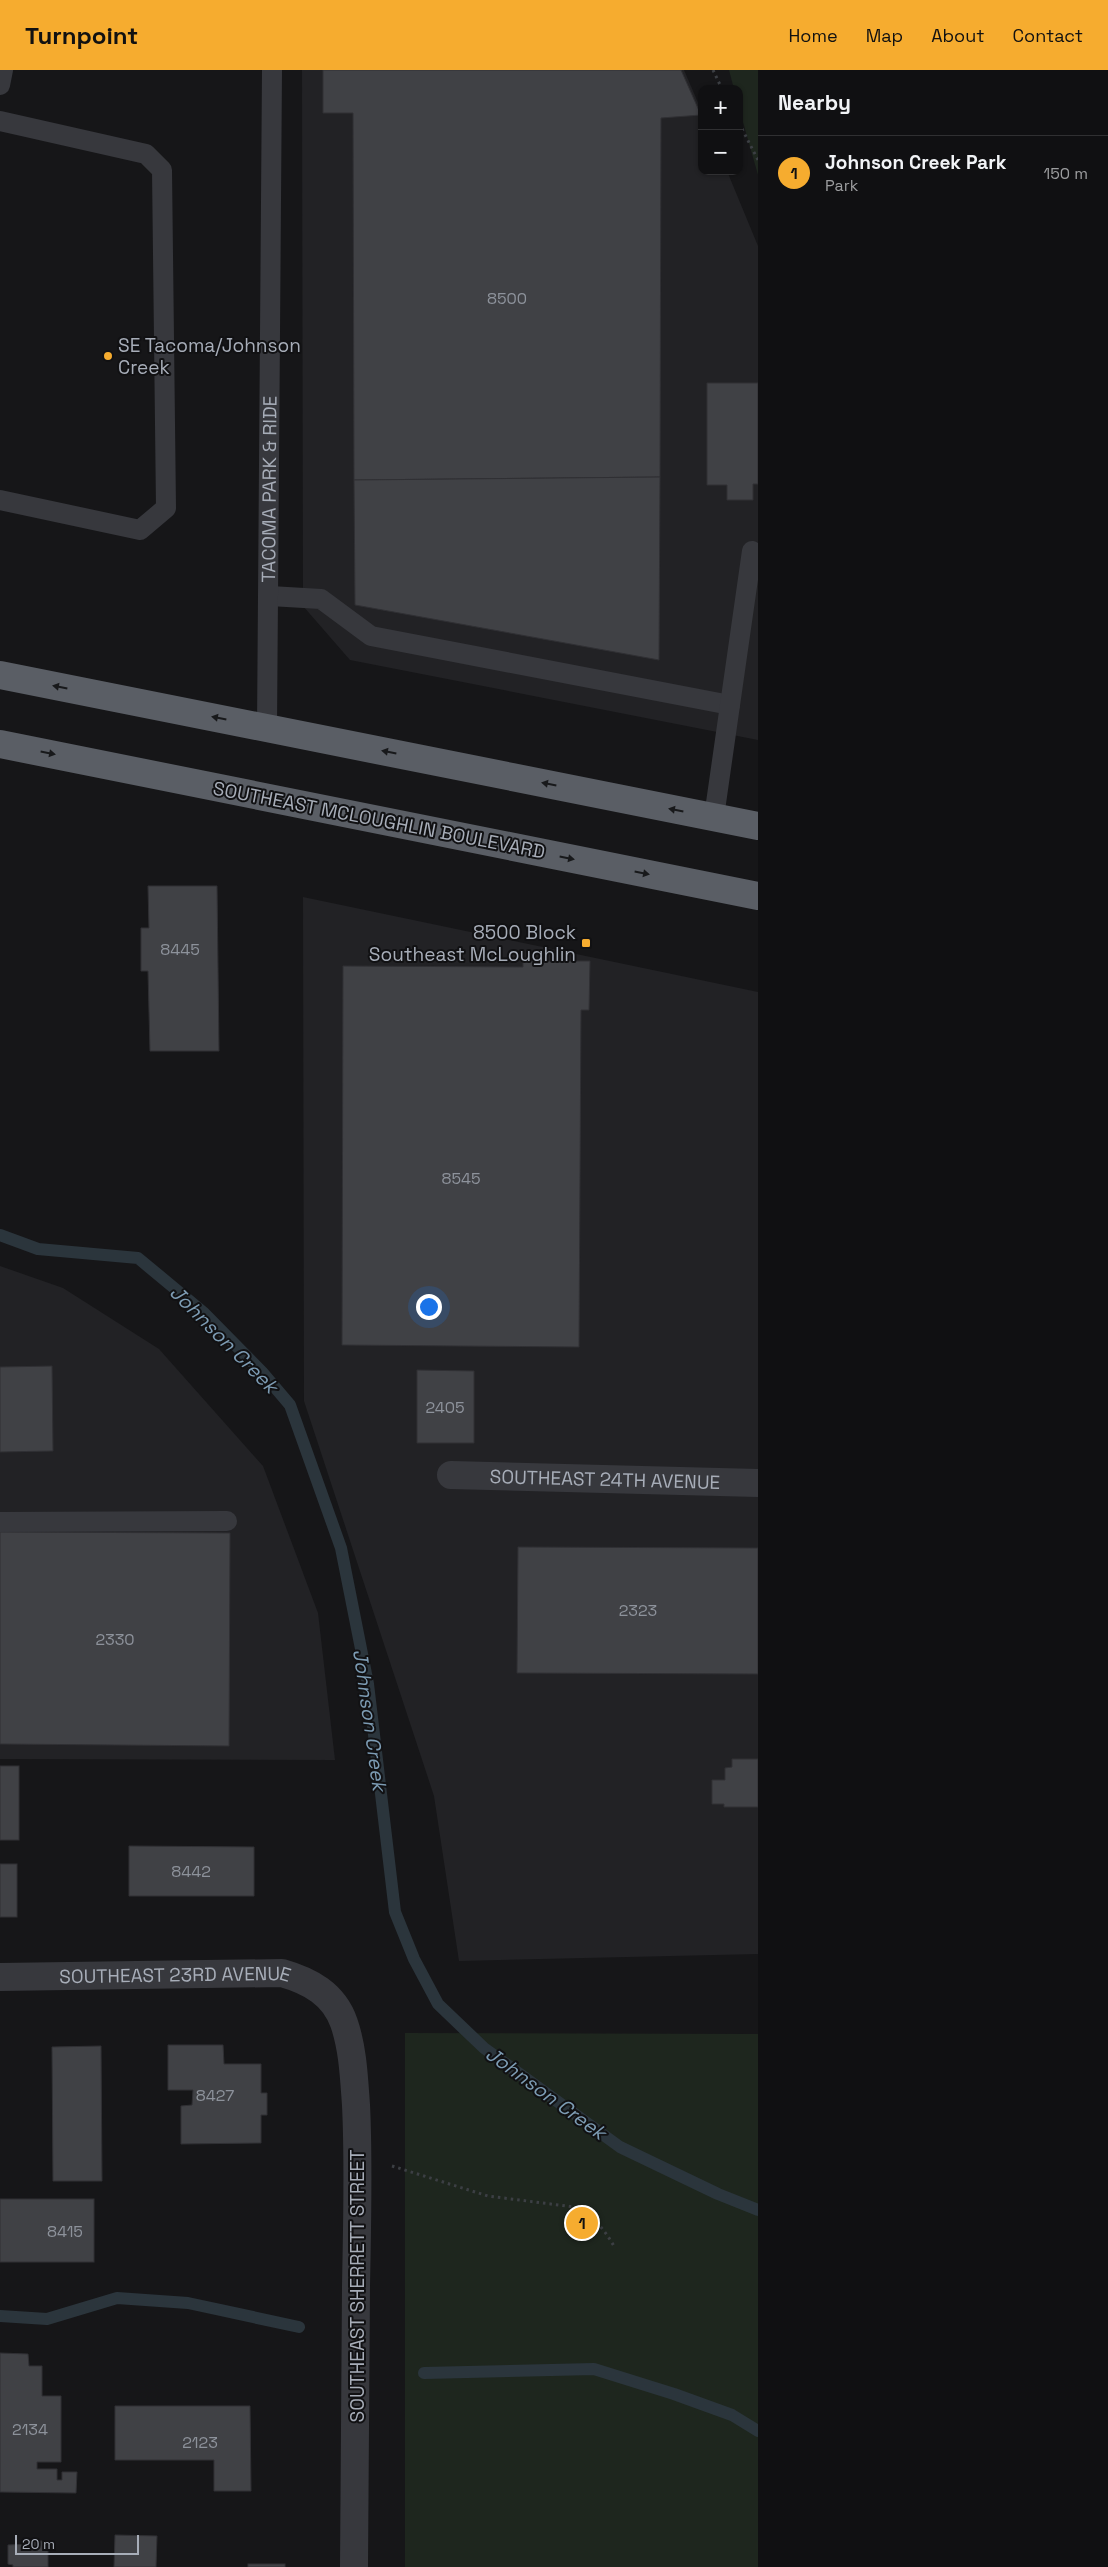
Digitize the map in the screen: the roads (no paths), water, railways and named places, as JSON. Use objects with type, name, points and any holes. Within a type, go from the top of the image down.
[{"type":"highway","points":[[0,675],[758,826]]},
{"type":"highway","name":"SOUTHEAST MCLOUGHLIN BOULEVARD","points":[[0,744],[758,896]]},
{"type":"street","name":"SOUTHEAST 24TH AVENUE","points":[[451,1475],[758,1483]]},
{"type":"street","name":"SOUTHEAST 23RD AVENUE","points":[[0,1978],[282,1973],[303,1979],[314,1985],[327,1995],[337,2009]]},
{"type":"street","name":"SOUTHEAST SHERRETT STREET","points":[[337,2009],[344,2023],[354,2067],[359,2165],[354,2567]]},
{"type":"lane","points":[[0,85],[3,70]]},
{"type":"lane","name":"TACOMA PARK & RIDE","points":[[267,728],[270,596],[272,70]]},
{"type":"lane","points":[[0,121],[146,154],[162,170],[166,508],[140,530],[0,500]]},
{"type":"lane","points":[[714,817],[752,551]]},
{"type":"lane","points":[[270,596],[321,599],[371,636],[730,705]]},
{"type":"lane","points":[[0,1522],[227,1521]]},
{"type":"waterway","name":"Johnson Creek","points":[[0,1235],[38,1249],[138,1258],[203,1312],[262,1372],[290,1405],[341,1548],[368,1684],[395,1912],[414,1959],[438,2004],[484,2048],[620,2147],[718,2194],[758,2210]]},
{"type":"waterway","points":[[0,2316],[47,2319],[117,2298],[188,2303],[299,2327]]},
{"type":"waterway","points":[[424,2373],[594,2369],[674,2394],[732,2415],[758,2431]]},
{"type":"place","name":"SE Tacoma/Johnson Creek","points":[[108,356]]},
{"type":"place","name":"8500 Block Southeast McLoughlin","points":[[586,943]]},
{"type":"place","name":"Johnson Creek Park","points":[[582,2223]]}]
